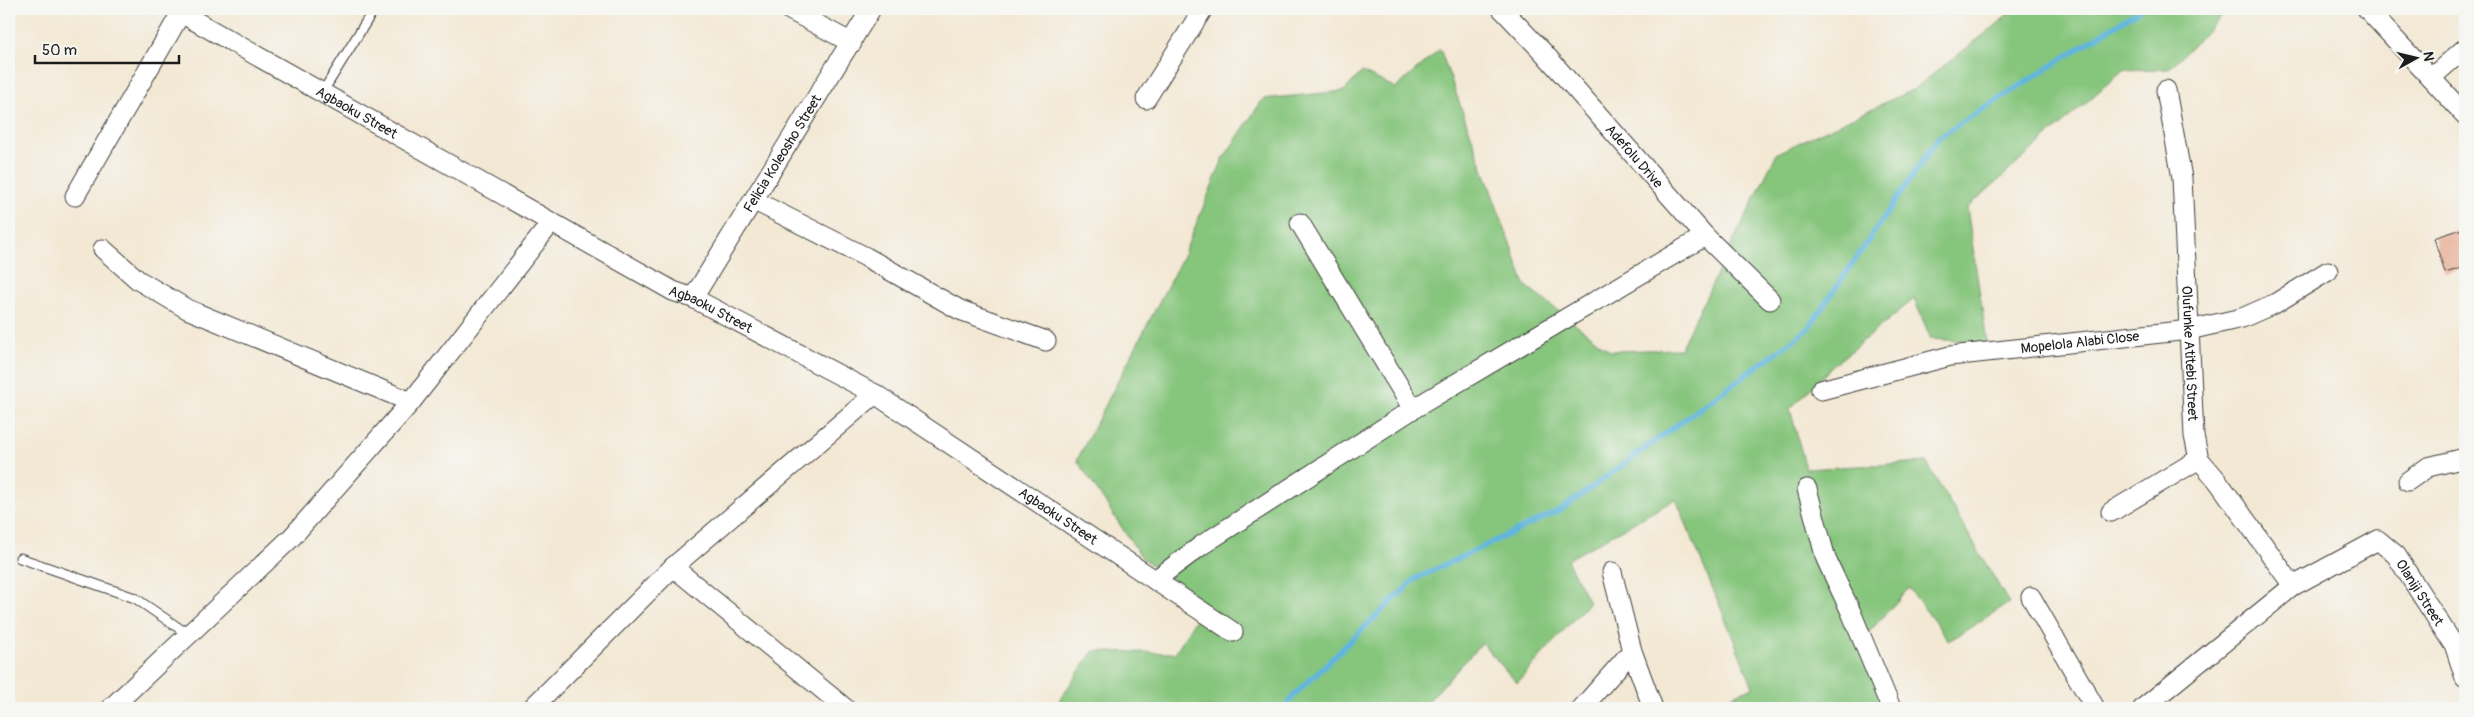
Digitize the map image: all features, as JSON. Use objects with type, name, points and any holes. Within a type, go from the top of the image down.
[{"type":"street","points":[[788,9],[852,43]]},
{"type":"street","name":"Felicia Koleosho Street","points":[[693,298],[852,43],[871,9]]},
{"type":"street","points":[[1146,99],[1203,9]]},
{"type":"street","name":"Adefolu Drive","points":[[1502,9],[1543,52],[1705,236],[1770,300]]},
{"type":"street","points":[[2367,9],[2465,115]]},
{"type":"street","name":"Agbaoku Street","points":[[178,11],[673,291],[693,298],[875,394],[1233,632]]},
{"type":"street","points":[[76,196],[178,11]]},
{"type":"street","points":[[2431,78],[2465,48]]},
{"type":"street","name":"Olufunke Atitebi Street","points":[[2166,90],[2182,178],[2194,436],[2199,459],[2217,480],[2293,586]]},
{"type":"street","points":[[755,200],[866,257],[960,310],[1046,342]]},
{"type":"street","points":[[1300,222],[1412,409]]},
{"type":"street","points":[[111,708],[292,538],[411,402],[551,223]]},
{"type":"street","points":[[1155,580],[1202,544],[1412,409],[1705,236]]},
{"type":"street","points":[[103,249],[138,280],[187,309],[411,402]]},
{"type":"street","name":"Mopelola Alabi Close","points":[[1821,390],[1950,356],[2189,330],[2242,318],[2276,303],[2328,271]]},
{"type":"street","points":[[532,708],[673,567],[875,394]]},
{"type":"street","points":[[2408,481],[2428,467],[2465,458]]},
{"type":"street","points":[[2111,512],[2199,459]]},
{"type":"street","points":[[1807,489],[1826,559],[1851,612],[1891,708]]},
{"type":"street","name":"Olaniji Street","points":[[2293,586],[2378,540],[2396,555],[2455,647],[2465,678]]},
{"type":"street","points":[[673,567],[845,708]]},
{"type":"street","points":[[1612,572],[1632,652],[1653,708]]},
{"type":"street","points":[[2143,708],[2293,586]]},
{"type":"street","points":[[2031,597],[2095,708]]},
{"type":"street","points":[[1582,708],[1632,652]]},
{"type":"lane","points":[[322,94],[374,9]]},
{"type":"lane","points":[[20,558],[135,598],[189,636]]},
{"type":"green space","points":[[2012,9],[2229,9],[2169,69],[2123,70],[1967,208],[1987,343],[1931,339],[1914,299],[1836,363],[1790,409],[1806,469],[1926,462],[2009,603],[1949,641],[1909,588],[1861,641],[1890,708],[1703,708],[1753,687],[1676,499],[1567,560],[1589,602],[1517,683],[1482,643],[1422,708],[1054,708],[1093,651],[1175,653],[1205,603],[1142,558],[1077,460],[1183,256],[1223,159],[1263,99],[1344,91],[1362,72],[1396,88],[1440,49],[1525,285],[1610,351],[1680,349],[1777,153],[1914,89],[2000,22]]},
{"type":"building","points":[[2465,228],[2465,267],[2445,273],[2434,238]]},
{"type":"waterway","points":[[1285,708],[1292,697],[1415,579],[1562,509],[1807,330],[1939,137],[2141,9]]}]
